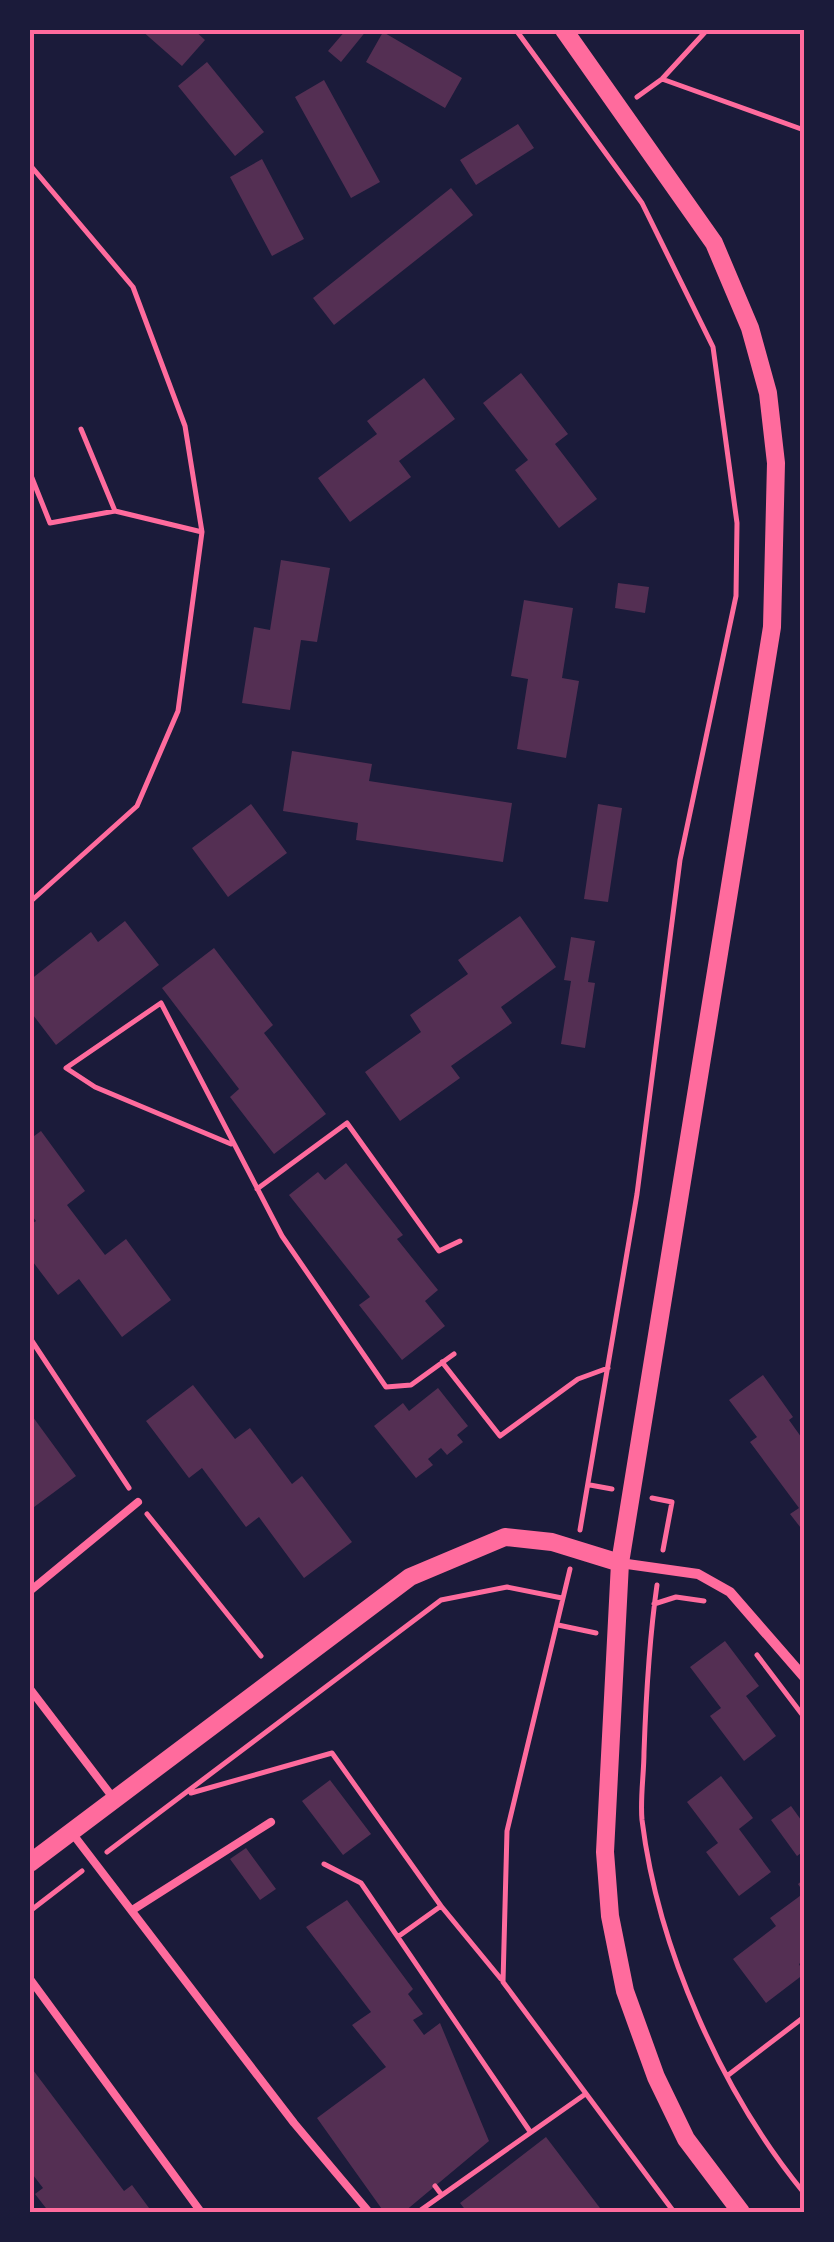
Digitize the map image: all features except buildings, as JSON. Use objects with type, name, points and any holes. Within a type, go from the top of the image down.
[{"type":"street","points":[[564,30],[714,243],[750,328],[768,393],[778,515],[772,627],[620,1563],[604,1852],[610,1916],[625,1991],[656,2077],[686,2140],[741,2212]]},
{"type":"street","points":[[30,1864],[410,1577],[505,1537],[552,1542],[620,1563],[698,1574],[730,1592],[804,1678]]},
{"type":"lane","points":[[30,1591],[138,1502]]},
{"type":"lane","points":[[30,1689],[114,1799]]},
{"type":"lane","points":[[134,1909],[271,1822]]},
{"type":"lane","points":[[72,1833],[294,2122],[369,2212]]},
{"type":"lane","points":[[30,1979],[201,2212]]},
{"type":"path","points":[[503,1982],[506,1831],[590,1484],[637,1194],[680,860],[736,596],[737,523],[713,348],[642,203],[516,30]]},
{"type":"path","points":[[622,108],[662,79],[707,30]]},
{"type":"path","points":[[662,79],[804,130]]},
{"type":"path","points":[[30,165],[133,287],[185,426],[202,532],[178,710],[138,806],[30,902]]},
{"type":"path","points":[[82,429],[115,511]]},
{"type":"path","points":[[30,473],[50,523],[115,511],[202,532]]},
{"type":"path","points":[[231,1144],[96,1087],[66,1068],[161,1003],[282,1236],[386,1387],[411,1385],[454,1354]]},
{"type":"path","points":[[256,1189],[347,1122],[440,1251],[460,1241]]},
{"type":"path","points":[[442,1362],[500,1436],[578,1379],[608,1368]]},
{"type":"path","points":[[590,1484],[672,1502],[654,1604],[642,1818],[665,1928],[726,2077],[768,2149],[804,2193]]},
{"type":"path","points":[[30,1911],[441,1600],[507,1586],[562,1598]]},
{"type":"path","points":[[654,1604],[676,1597],[702,1600],[714,1607]]},
{"type":"path","points":[[748,1644],[804,1717]]},
{"type":"path","points":[[186,1794],[332,1753],[441,1906],[503,1982],[674,2212]]},
{"type":"path","points":[[324,1864],[361,1882],[443,2008],[530,2130]]},
{"type":"path","points":[[399,1936],[441,1906]]},
{"type":"path","points":[[726,2077],[804,2017]]},
{"type":"path","points":[[418,2212],[584,2095]]},
{"type":"path","points":[[435,2186],[441,2194]]}]
